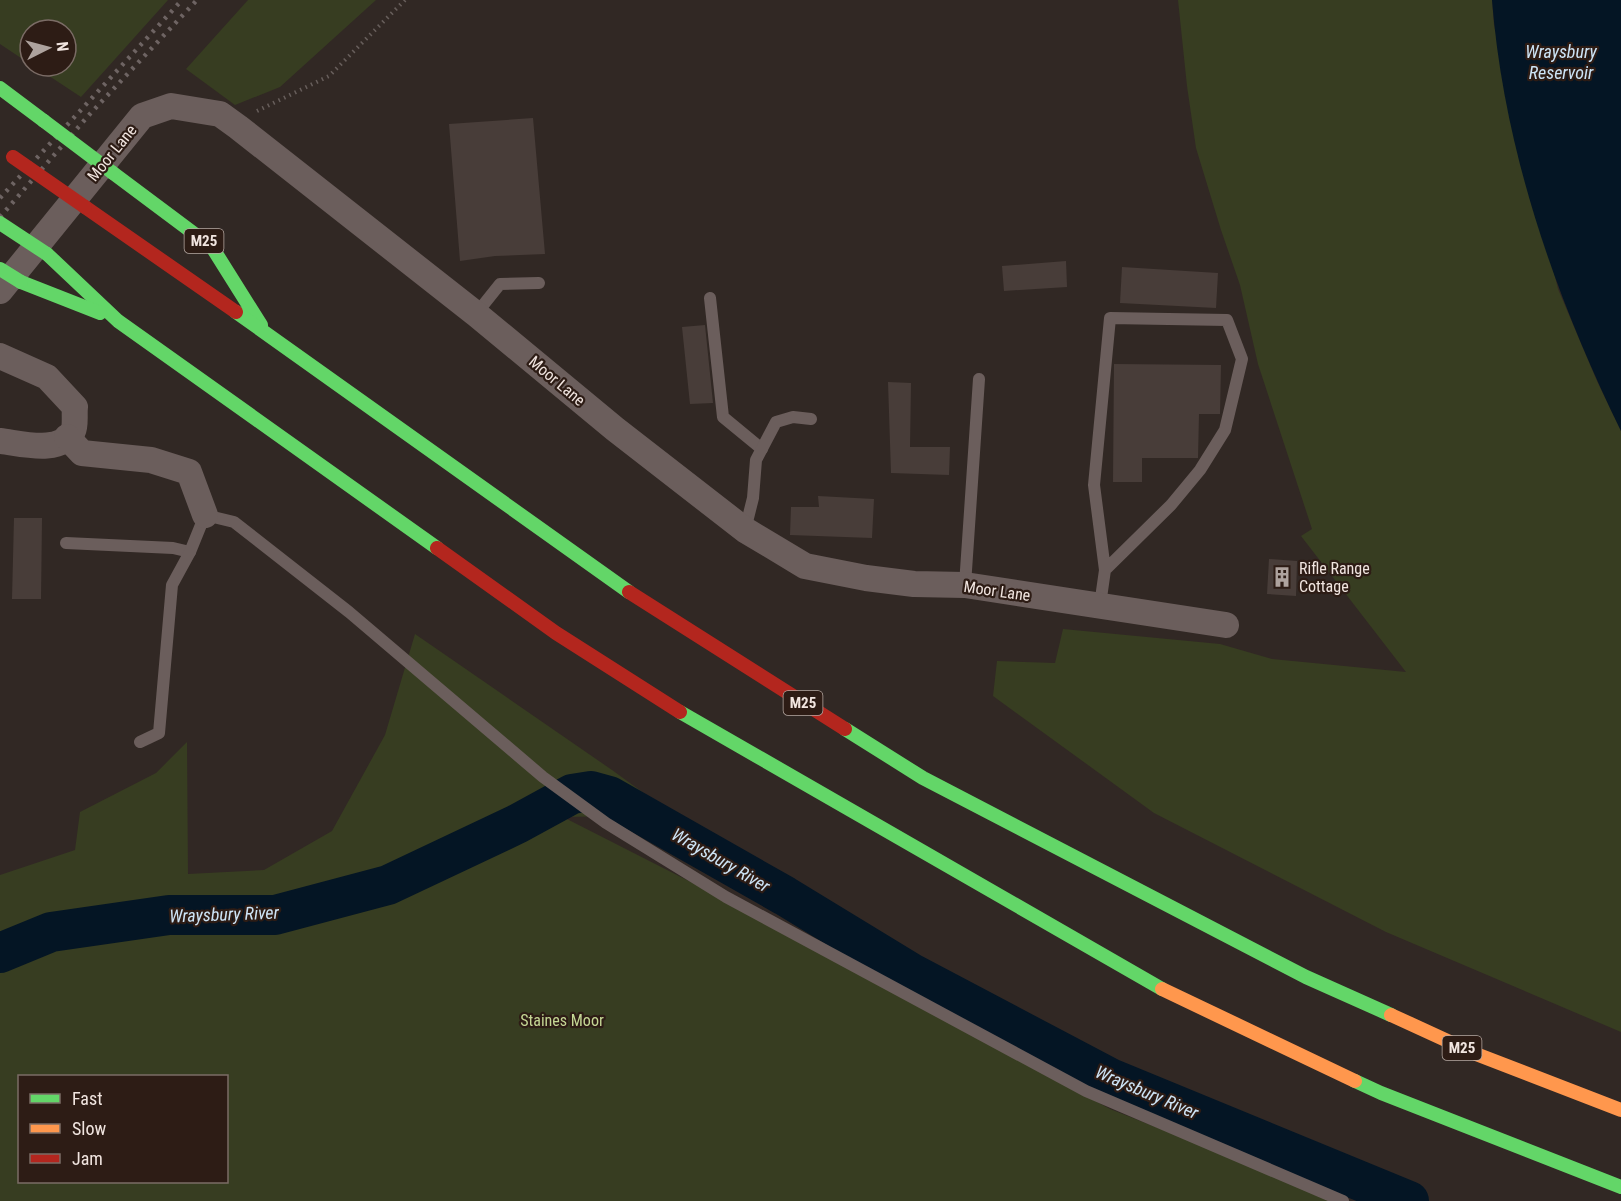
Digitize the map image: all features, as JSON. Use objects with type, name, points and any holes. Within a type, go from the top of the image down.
[{"type":"highway","name":"M25","points":[[0,88],[212,247],[267,334]]},
{"type":"highway","name":"M25","points":[[0,149],[267,334],[641,601],[923,778],[1306,977],[1476,1054],[1621,1110]]},
{"type":"highway","points":[[0,223],[46,254],[118,321],[556,633],[652,696],[1150,983],[1381,1093],[1621,1187]]},
{"type":"highway","points":[[0,269],[10,286],[118,321]]},
{"type":"street","name":"Moor Lane","points":[[10,286],[142,116],[171,106],[220,114],[476,314],[615,429],[745,530],[805,566],[866,578],[914,584],[965,585],[1226,625]]},
{"type":"street","points":[[0,356],[47,377],[75,407],[73,430],[54,445],[0,441]]},
{"type":"street","points":[[67,437],[82,453],[151,460],[189,472],[205,515]]},
{"type":"lane","points":[[476,314],[500,284],[538,283]]},
{"type":"lane","points":[[710,298],[723,417],[762,449]]},
{"type":"lane","points":[[1100,605],[1105,570],[1094,485],[1110,318],[1227,320],[1242,359],[1225,430],[1200,470],[1171,505],[1105,570]]},
{"type":"lane","points":[[965,585],[979,379]]},
{"type":"lane","points":[[745,530],[753,498],[756,460],[776,422],[793,417],[811,419]]},
{"type":"lane","points":[[140,742],[159,733],[172,585],[205,515],[234,522],[349,612],[543,777],[606,823],[726,897],[1086,1090],[1343,1201]]},
{"type":"lane","points":[[66,543],[173,548],[189,552]]},
{"type":"path","points":[[238,127],[248,115],[329,76],[405,0]]},
{"type":"green space","points":[[0,0],[168,0],[81,97],[52,78],[78,78],[78,18],[18,18],[18,56],[0,44]]},
{"type":"green space","points":[[248,0],[376,0],[280,87],[235,105],[186,69]]},
{"type":"green space","points":[[1178,0],[1492,0],[1494,25],[1558,289],[1621,431],[1621,1032],[1386,932],[1154,813],[993,696],[997,661],[1055,663],[1063,629],[1220,644],[1272,659],[1406,672],[1301,536],[1312,529],[1258,364],[1240,285],[1196,148]]},
{"type":"green space","name":"Staines Moor","points":[[415,634],[674,815],[563,817],[724,899],[1110,1109],[1343,1201],[0,1201],[0,875],[75,850],[80,812],[156,773],[187,742],[188,874],[264,870],[332,831],[385,735]]},
{"type":"water","name":"Wraysbury Reservoir","points":[[1492,0],[1621,0],[1621,431],[1575,328],[1536,222],[1508,112],[1498,56]]},
{"type":"building","points":[[533,118],[545,254],[495,256],[460,261],[449,124]]},
{"type":"building","points":[[1066,261],[1067,287],[1004,291],[1002,266]]},
{"type":"building","points":[[1122,267],[1218,273],[1216,308],[1120,303]]},
{"type":"building","points":[[705,325],[713,403],[690,404],[682,327]]},
{"type":"building","points":[[1114,364],[1221,365],[1220,414],[1199,414],[1198,458],[1142,458],[1142,482],[1113,482]]},
{"type":"building","points":[[888,382],[911,383],[910,447],[950,447],[949,475],[891,473]]},
{"type":"building","points":[[818,496],[874,499],[872,538],[790,535],[791,507],[819,507]]},
{"type":"building","points":[[14,518],[42,518],[41,599],[12,599]]},
{"type":"building","name":"Rifle Range Cottage","points":[[1269,559],[1297,561],[1296,596],[1267,594]]},
{"type":"waterway","name":"Wraysbury River","points":[[0,953],[51,932],[169,915],[275,915],[388,885],[517,824],[572,794],[591,791],[609,796],[785,896],[913,974],[1110,1078],[1409,1201]]},
{"type":"railway","points":[[0,198],[182,0]]},
{"type":"railway","points":[[0,217],[89,115],[197,0]]},
{"type":"traffic: fast","points":[[0,88],[44,121]]},
{"type":"traffic: fast","points":[[44,121],[113,173]]},
{"type":"traffic: fast","points":[[113,173],[212,247],[261,325]]},
{"type":"traffic: fast","points":[[0,223],[47,254]]},
{"type":"traffic: fast","points":[[47,254],[118,321],[437,548]]},
{"type":"traffic: fast","points":[[0,269],[21,282]]},
{"type":"traffic: fast","points":[[21,282],[100,313]]},
{"type":"traffic: fast","points":[[236,312],[629,592]]},
{"type":"traffic: fast","points":[[680,712],[1162,989]]},
{"type":"traffic: fast","points":[[845,729],[923,778],[1306,977],[1391,1015]]},
{"type":"traffic: fast","points":[[1355,1081],[1621,1187]]},
{"type":"traffic: slow","points":[[1162,989],[1355,1081]]},
{"type":"traffic: slow","points":[[1391,1015],[1476,1054],[1621,1110]]},
{"type":"traffic: jam","points":[[13,157],[85,207]]},
{"type":"traffic: jam","points":[[85,207],[236,312]]},
{"type":"traffic: jam","points":[[437,548],[556,633],[680,712]]},
{"type":"traffic: jam","points":[[629,592],[845,729]]},
{"type":"place","name":"Rifle Range Cottage","points":[[1282,577]]}]
